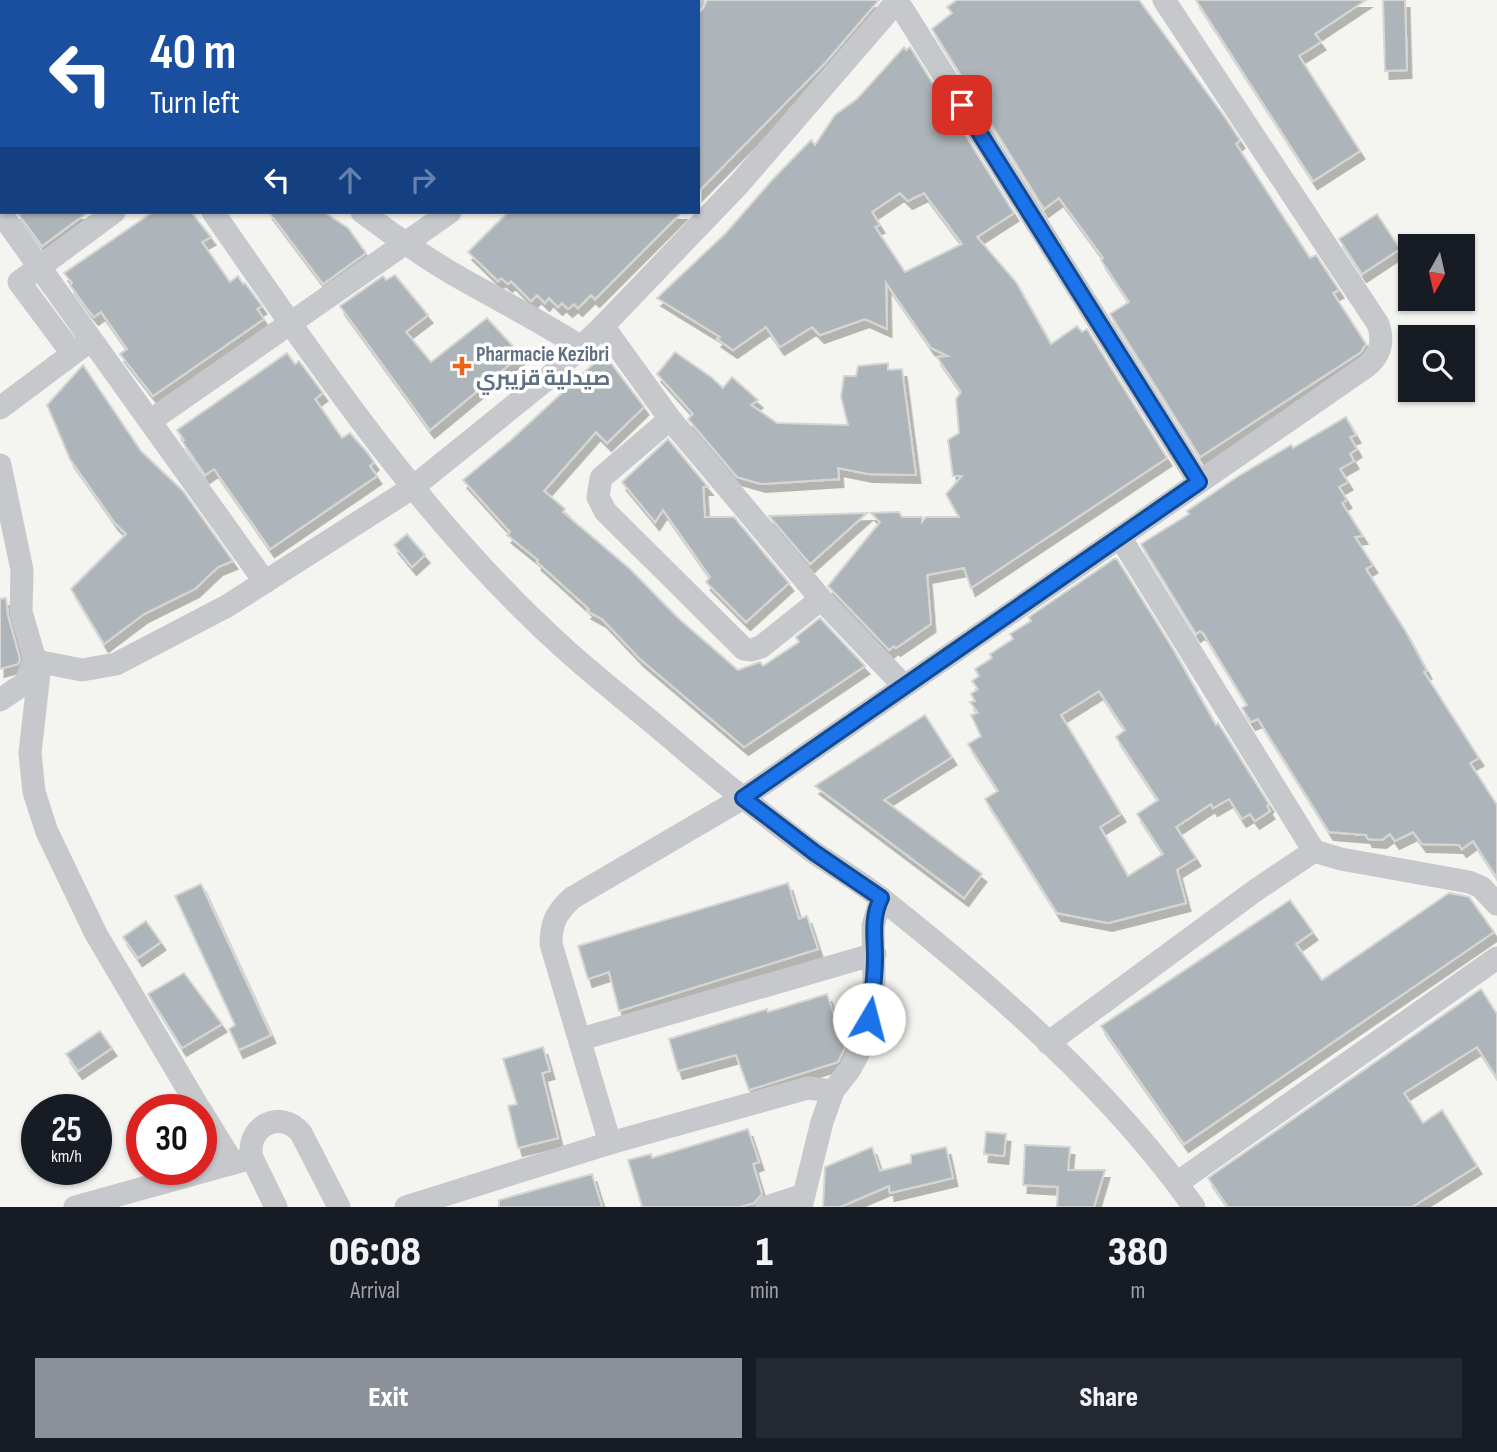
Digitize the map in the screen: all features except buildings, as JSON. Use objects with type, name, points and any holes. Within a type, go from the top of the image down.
[{"type":"street","points":[[610,1143],[551,944],[553,920],[559,910],[572,898],[743,798],[1367,366],[1379,352],[1381,333],[1378,324],[1164,0]]},
{"type":"street","points":[[0,700],[25,683],[30,667],[36,663],[82,670],[116,664],[215,613],[412,488],[547,379],[603,326],[740,183],[896,1],[1199,482]]},
{"type":"street","points":[[1,214],[38,268],[82,347],[150,421],[265,582]]},
{"type":"street","points":[[38,268],[111,214]]},
{"type":"street","points":[[214,214],[412,488],[451,534],[566,651],[743,798],[815,853],[881,898],[984,984],[1118,1111],[1177,1182],[1194,1207]]},
{"type":"street","points":[[365,214],[454,274],[581,347]]},
{"type":"street","points":[[150,421],[447,214]]},
{"type":"street","points":[[603,326],[670,419],[821,599],[904,686]]},
{"type":"street","points":[[0,408],[82,347]]},
{"type":"street","points":[[670,419],[601,478],[598,498],[605,512],[744,649],[761,647],[821,599]]},
{"type":"street","points":[[0,465],[22,570],[21,612],[40,684],[30,753],[34,792],[47,832],[96,934],[191,1094]]},
{"type":"street","points":[[1120,537],[1314,851],[1340,859],[1469,882],[1481,887],[1497,904]]},
{"type":"street","points":[[1048,1043],[1256,890],[1314,851]]},
{"type":"street","points":[[767,1207],[802,1201],[822,1122],[833,1091],[860,1050],[869,1019],[875,954],[874,915],[881,898]]},
{"type":"street","points":[[581,1039],[875,954]]},
{"type":"street","points":[[1177,1182],[1497,958]]},
{"type":"street","points":[[406,1207],[610,1143],[808,1088],[833,1091]]},
{"type":"street","points":[[242,1161],[251,1138],[259,1129],[266,1124],[287,1122],[301,1133],[339,1207]]},
{"type":"street","points":[[217,1130],[276,1207]]},
{"type":"street","points":[[75,1207],[242,1161]]},
{"type":"place","name":"Pharmacie Kezibri صيدلية قزيبري","points":[[462,366]]},
{"type":"route","points":[[869,1019],[874,981],[874,915],[881,898],[815,853],[743,798],[1199,482],[962,105]]}]
